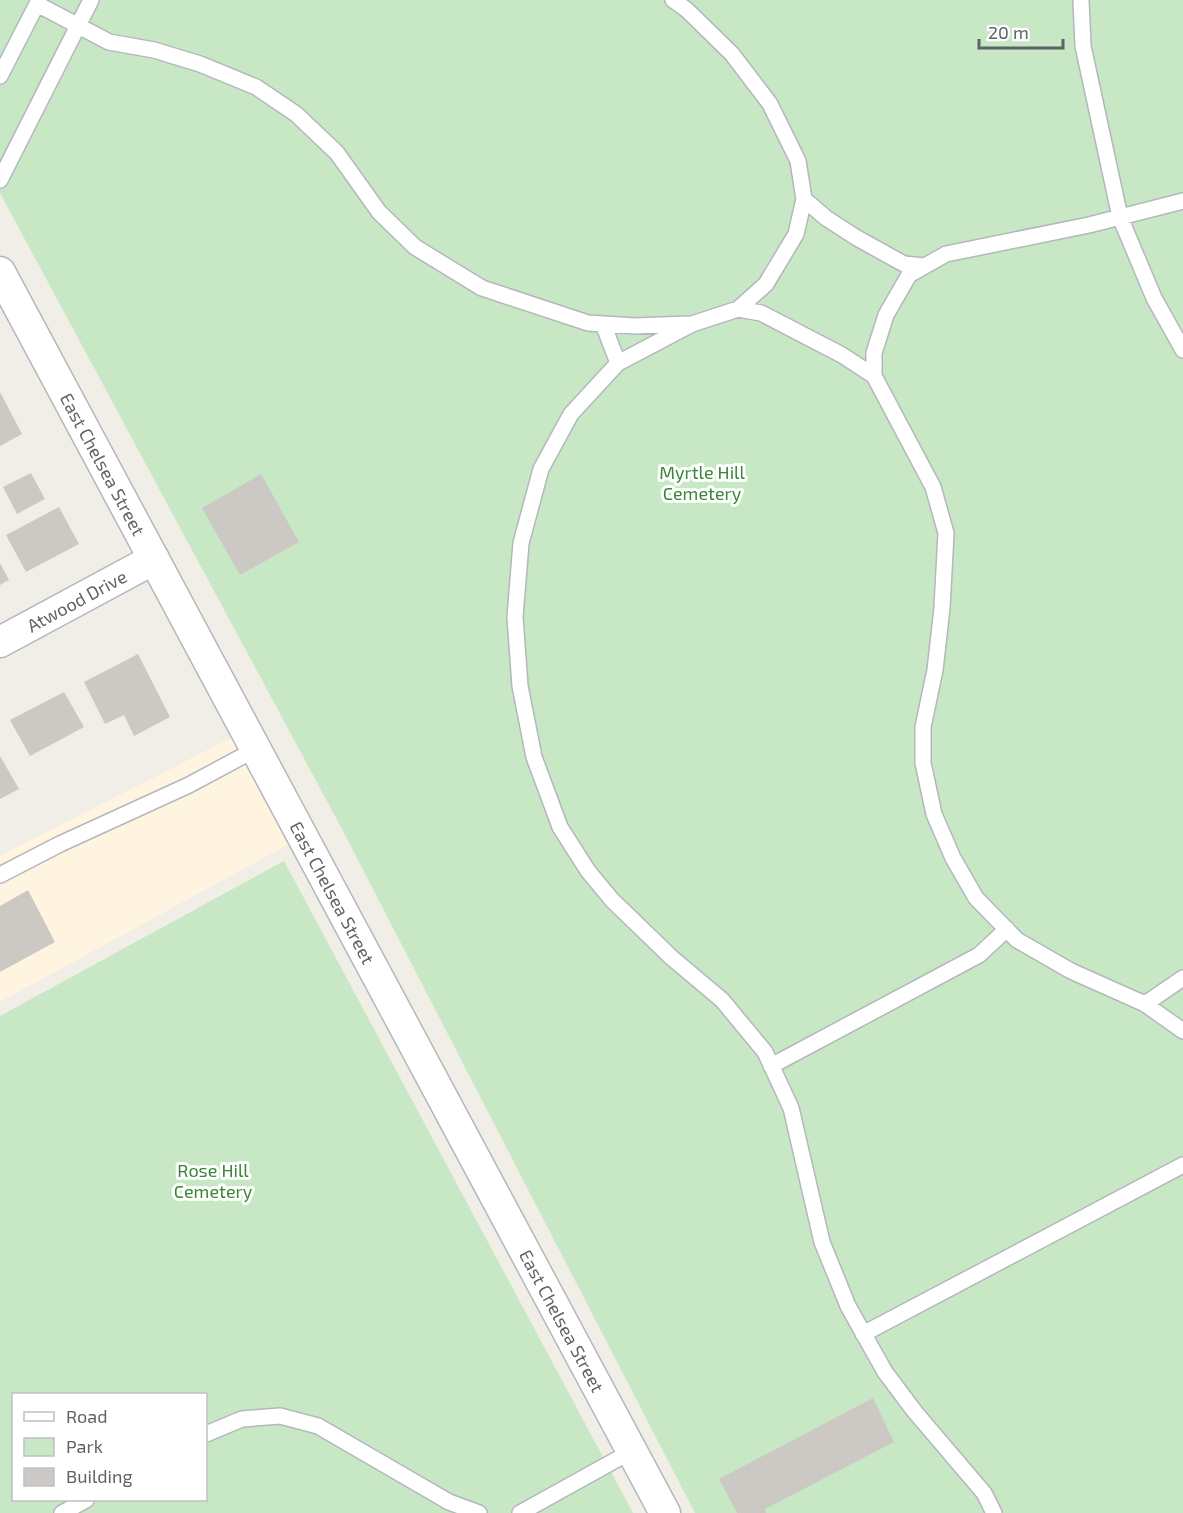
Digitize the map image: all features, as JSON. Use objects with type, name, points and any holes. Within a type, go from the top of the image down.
[{"type":"street","name":"East Chelsea Street","points":[[2,282],[154,559],[665,1513]]},
{"type":"street","name":"Atwood Drive","points":[[0,642],[154,559]]},
{"type":"lane","points":[[0,180],[92,0]]},
{"type":"lane","points":[[673,0],[687,10],[732,54],[770,104],[798,161],[804,199],[795,234],[766,284],[738,309],[692,324],[618,363],[571,414],[541,469],[521,543],[515,616],[520,687],[534,757],[560,827],[588,871],[612,900],[663,950],[722,1000],[765,1052],[791,1108],[822,1242],[848,1306],[885,1372],[915,1412],[984,1493],[994,1513]]},
{"type":"lane","points":[[1081,0],[1083,46],[1120,217],[1154,298],[1183,350]]},
{"type":"lane","points":[[0,76],[38,2],[108,42],[154,50],[200,64],[256,87],[296,114],[337,153],[379,212],[415,247],[482,288],[588,323],[635,326],[692,324]]},
{"type":"lane","points":[[804,199],[826,218],[857,238],[904,264],[924,266]]},
{"type":"lane","points":[[1183,201],[1089,225],[946,254],[909,275],[886,315],[874,353],[874,375],[933,487],[946,533],[942,608],[934,670],[923,727],[923,763],[934,814],[953,858],[976,898],[1017,940],[1071,971],[1145,1004],[1183,1032]]},
{"type":"lane","points":[[738,309],[761,313],[842,355],[874,375]]},
{"type":"lane","points":[[603,324],[618,363]]},
{"type":"lane","points":[[0,875],[60,844],[189,785],[256,749]]},
{"type":"lane","points":[[771,1066],[980,956],[1006,929]]},
{"type":"lane","points":[[1145,1004],[1183,978]]},
{"type":"lane","points":[[863,1334],[1183,1165]]},
{"type":"lane","points":[[207,1434],[242,1419],[280,1416],[318,1425],[449,1502],[479,1513]]},
{"type":"lane","points":[[520,1513],[632,1450]]},
{"type":"lane","points":[[62,1513],[84,1501]]},
{"type":"shaded area","points":[[231,738],[289,844],[0,1002],[0,856]]},
{"type":"green space","name":"Myrtle Hill Cemetery","points":[[0,0],[1183,0],[1183,1513],[695,1513],[342,829],[0,193]]},
{"type":"green space","name":"Rose Hill Cemetery","points":[[284,861],[633,1513],[0,1513],[0,1016]]},
{"type":"building","points":[[0,392],[22,434],[0,446]]},
{"type":"building","points":[[31,473],[45,499],[17,514],[3,487]]},
{"type":"building","points":[[261,474],[299,542],[240,575],[202,508]]},
{"type":"building","points":[[59,507],[79,544],[26,572],[6,535]]},
{"type":"building","points":[[0,563],[9,580],[0,585]]},
{"type":"building","points":[[138,654],[170,717],[134,736],[124,715],[105,724],[84,682]]},
{"type":"building","points":[[64,692],[84,727],[30,756],[10,720]]},
{"type":"building","points":[[0,756],[19,789],[0,799]]},
{"type":"building","points":[[28,890],[55,942],[0,972],[0,906]]},
{"type":"building","points":[[873,1398],[894,1442],[765,1509],[766,1513],[737,1513],[719,1479]]}]
